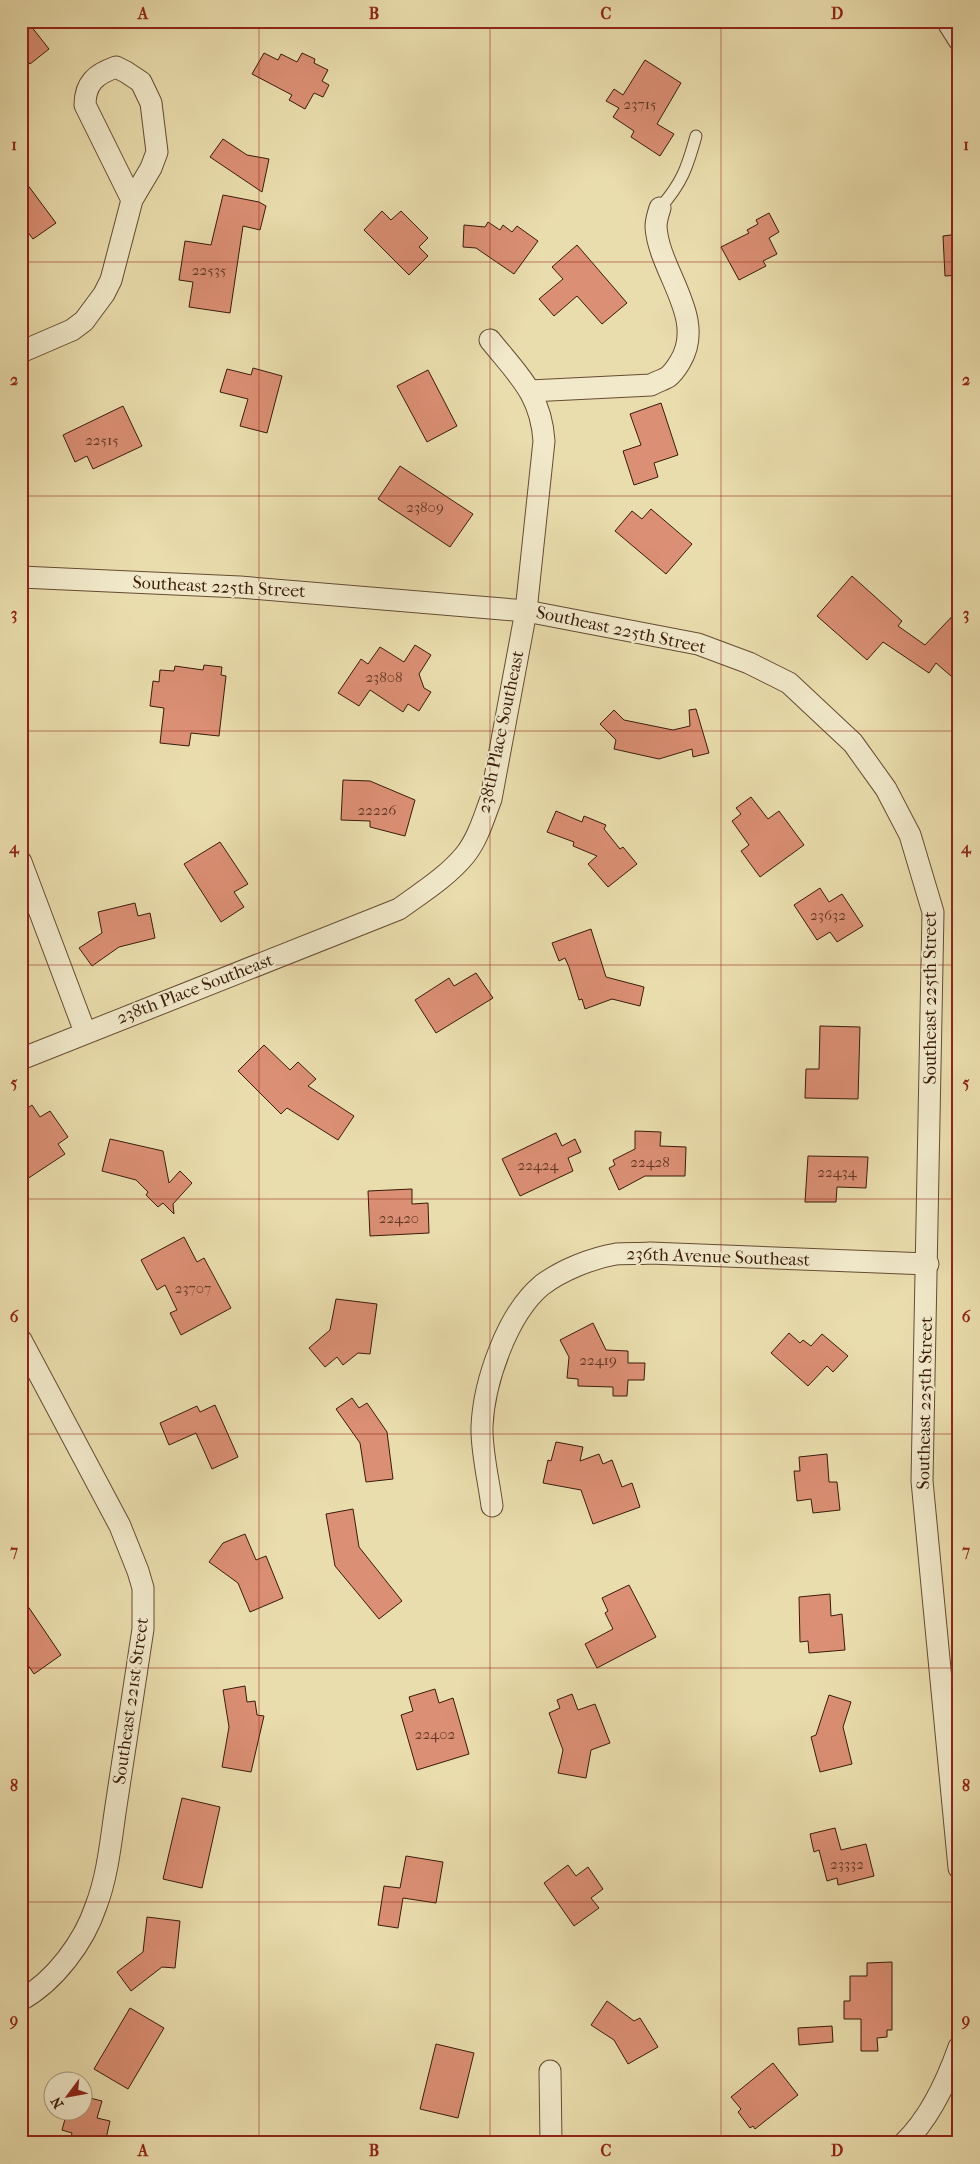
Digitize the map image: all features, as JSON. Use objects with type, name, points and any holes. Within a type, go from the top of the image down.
[{"type":"street","points":[[947,21],[959,40]]},
{"type":"street","points":[[21,352],[72,330],[84,321],[104,294],[111,280],[132,200],[151,168],[157,152],[151,103],[141,82],[116,68],[98,75],[89,85],[85,93],[85,105],[132,200]]},
{"type":"street","points":[[530,391],[651,385],[669,376],[677,368],[684,356],[689,339],[686,315],[660,246],[656,226],[660,208]]},
{"type":"street","name":"238th Place Southeast","points":[[21,1058],[399,910],[436,882],[465,854],[481,825],[491,798],[526,611],[544,441],[543,421],[530,391],[490,340]]},
{"type":"street","name":"Southeast 225th Street","points":[[21,577],[240,587],[526,611],[698,644],[749,664],[789,683],[854,743],[886,789],[910,835],[933,912],[928,1264],[922,1481],[959,1868]]},
{"type":"street","points":[[21,862],[84,1032]]},
{"type":"street","name":"236th Avenue Southeast","points":[[492,1506],[482,1428],[486,1393],[498,1352],[512,1322],[542,1286],[559,1274],[588,1262],[616,1254],[650,1253],[928,1264]]},
{"type":"street","name":"Southeast 221st Street","points":[[21,1340],[120,1526],[138,1571],[144,1605],[143,1629],[113,1826],[102,1888],[96,1908],[79,1941],[55,1973],[21,2000]]},
{"type":"street","points":[[904,2143],[912,2135],[944,2084],[957,2053]]},
{"type":"street","points":[[550,2071],[551,2143]]},
{"type":"lane","points":[[660,208],[685,172],[696,136]]},
{"type":"building","points":[[21,21],[27,21],[49,49],[30,64],[21,53]]},
{"type":"building","points":[[264,53],[278,60],[281,54],[297,62],[302,53],[315,59],[314,63],[328,70],[322,81],[329,85],[323,97],[314,93],[305,109],[289,100],[292,95],[252,74]]},
{"type":"building","points":[[645,60],[681,83],[657,124],[674,134],[660,156],[631,137],[634,131],[613,117],[619,108],[606,101],[614,89],[623,95]]},
{"type":"building","points":[[223,139],[247,155],[269,159],[262,192],[210,157]]},
{"type":"building","points":[[21,176],[56,223],[33,239],[21,223]]},
{"type":"building","points":[[223,195],[259,202],[266,206],[260,230],[243,226],[230,313],[189,307],[193,282],[179,280],[185,241],[211,245]]},
{"type":"building","points":[[382,211],[391,220],[401,211],[428,238],[419,247],[428,256],[409,275],[364,230]]},
{"type":"building","points":[[769,213],[779,232],[769,238],[777,254],[763,261],[766,266],[739,280],[721,247],[749,233],[747,230],[758,224],[756,220]]},
{"type":"building","points":[[488,222],[500,230],[503,225],[512,232],[517,226],[538,241],[514,274],[476,248],[463,247],[464,225],[485,227]]},
{"type":"building","points":[[959,234],[959,275],[945,276],[943,236]]},
{"type":"building","points":[[577,245],[627,303],[602,324],[577,296],[554,316],[539,299],[563,279],[552,267]]},
{"type":"building","points":[[253,368],[282,376],[267,433],[240,426],[248,399],[220,392],[227,369],[251,375]]},
{"type":"building","points":[[428,370],[457,426],[427,442],[397,386]]},
{"type":"building","points":[[661,403],[678,455],[654,463],[658,477],[634,485],[623,451],[641,445],[630,414]]},
{"type":"building","points":[[123,406],[142,446],[93,469],[87,456],[75,462],[63,435]]},
{"type":"building","points":[[400,466],[473,514],[450,547],[378,499]]},
{"type":"building","points":[[651,509],[692,544],[666,574],[615,531],[632,511],[642,519]]},
{"type":"building","points":[[852,576],[902,621],[898,626],[925,645],[959,609],[959,683],[936,663],[929,673],[883,642],[867,660],[817,616]]},
{"type":"building","points":[[415,645],[431,655],[419,674],[424,688],[431,692],[419,711],[408,704],[403,712],[370,690],[359,706],[338,693],[361,659],[368,664],[380,647],[404,662]]},
{"type":"building","points":[[204,665],[222,667],[221,675],[226,676],[219,736],[191,733],[189,746],[160,743],[164,708],[150,706],[153,681],[159,682],[160,670],[174,671],[175,666],[203,670]]},
{"type":"building","points":[[696,709],[709,753],[693,757],[692,749],[659,759],[614,749],[616,740],[600,724],[614,710],[624,720],[673,730],[690,726],[689,710]]},
{"type":"building","points":[[343,780],[370,781],[415,800],[405,836],[370,827],[370,821],[341,820]]},
{"type":"building","points":[[751,797],[768,819],[779,811],[804,845],[760,877],[741,851],[749,845],[732,821],[741,814],[736,808]]},
{"type":"building","points":[[556,811],[582,822],[584,816],[606,825],[604,829],[620,849],[623,847],[637,864],[608,887],[588,864],[597,856],[573,846],[574,842],[547,832]]},
{"type":"building","points":[[220,842],[248,884],[234,892],[244,907],[221,922],[184,864]]},
{"type":"building","points":[[820,888],[829,902],[842,894],[863,926],[837,942],[830,932],[817,940],[794,905]]},
{"type":"building","points":[[135,903],[138,916],[150,913],[155,938],[119,947],[92,966],[79,948],[102,933],[98,912]]},
{"type":"building","points":[[591,929],[606,977],[644,987],[640,1006],[612,999],[585,1009],[582,999],[579,1000],[565,958],[559,961],[552,943]]},
{"type":"building","points":[[476,973],[493,998],[436,1033],[415,1000],[449,978],[454,986]]},
{"type":"building","points":[[820,1026],[860,1027],[858,1099],[805,1098],[806,1069],[819,1069]]},
{"type":"building","points":[[264,1045],[290,1070],[298,1062],[316,1079],[308,1086],[354,1116],[338,1140],[287,1108],[281,1114],[238,1071]]},
{"type":"building","points":[[32,1105],[40,1117],[50,1111],[68,1137],[58,1144],[65,1154],[21,1183],[21,1113]]},
{"type":"building","points":[[635,1131],[661,1132],[660,1146],[686,1147],[685,1176],[645,1176],[619,1190],[609,1168],[615,1165],[613,1160],[635,1149]]},
{"type":"building","points":[[556,1133],[562,1146],[575,1139],[581,1152],[568,1158],[573,1171],[520,1196],[502,1159]]},
{"type":"building","points":[[110,1139],[163,1151],[169,1183],[180,1171],[192,1183],[173,1204],[174,1214],[163,1203],[158,1207],[146,1195],[148,1192],[136,1180],[102,1171]]},
{"type":"building","points":[[808,1156],[868,1157],[866,1188],[837,1187],[836,1202],[805,1202]]},
{"type":"building","points":[[412,1189],[412,1204],[428,1203],[429,1233],[370,1236],[368,1191]]},
{"type":"building","points":[[184,1237],[197,1262],[204,1258],[231,1308],[181,1335],[170,1313],[177,1310],[165,1285],[157,1290],[141,1260]]},
{"type":"building","points":[[336,1299],[377,1304],[370,1354],[358,1353],[343,1365],[337,1357],[325,1367],[309,1348],[330,1330]]},
{"type":"building","points":[[593,1323],[606,1350],[628,1351],[628,1363],[645,1363],[644,1380],[628,1380],[627,1396],[613,1396],[613,1387],[578,1386],[578,1379],[567,1378],[569,1357],[560,1340]]},
{"type":"building","points":[[789,1333],[800,1343],[803,1340],[811,1346],[822,1334],[848,1356],[833,1372],[827,1366],[808,1386],[771,1353]]},
{"type":"building","points":[[352,1398],[359,1408],[367,1403],[387,1432],[393,1479],[366,1482],[360,1443],[336,1409]]},
{"type":"building","points":[[215,1405],[238,1457],[212,1469],[196,1433],[169,1445],[160,1423],[197,1406],[200,1412]]},
{"type":"building","points":[[556,1442],[583,1447],[580,1461],[599,1454],[603,1464],[612,1460],[622,1487],[632,1483],[640,1507],[593,1524],[581,1490],[543,1483],[548,1460],[551,1461]]},
{"type":"building","points":[[827,1454],[829,1482],[837,1482],[840,1510],[813,1513],[811,1499],[797,1501],[794,1471],[800,1471],[799,1457]]},
{"type":"building","points":[[353,1509],[359,1547],[402,1601],[379,1619],[335,1566],[326,1514]]},
{"type":"building","points":[[245,1534],[256,1560],[266,1556],[283,1598],[250,1612],[238,1583],[209,1562],[223,1543]]},
{"type":"building","points":[[629,1585],[656,1637],[597,1668],[585,1644],[613,1629],[605,1613],[608,1611],[602,1598]]},
{"type":"building","points":[[830,1594],[831,1616],[842,1614],[845,1650],[809,1653],[808,1641],[800,1642],[799,1597]]},
{"type":"building","points":[[21,1596],[61,1655],[34,1674],[21,1655]]},
{"type":"building","points":[[245,1686],[247,1702],[255,1701],[257,1715],[264,1716],[251,1772],[222,1767],[229,1727],[223,1690]]},
{"type":"building","points":[[435,1689],[439,1703],[453,1698],[469,1754],[417,1770],[401,1715],[413,1711],[409,1697]]},
{"type":"building","points":[[572,1694],[578,1710],[595,1704],[610,1743],[591,1750],[586,1778],[558,1773],[563,1750],[549,1713],[560,1708],[557,1700]]},
{"type":"building","points":[[829,1695],[851,1702],[843,1727],[852,1764],[820,1772],[811,1737],[816,1735]]},
{"type":"building","points":[[182,1798],[220,1807],[202,1888],[163,1879]]},
{"type":"building","points":[[835,1828],[841,1850],[866,1844],[874,1876],[838,1885],[837,1878],[827,1881],[819,1850],[814,1852],[810,1834]]},
{"type":"building","points":[[406,1856],[443,1862],[436,1903],[403,1898],[398,1928],[378,1925],[384,1886],[400,1888]]},
{"type":"building","points":[[568,1865],[576,1876],[588,1867],[603,1889],[591,1898],[599,1908],[574,1926],[544,1883]]},
{"type":"building","points":[[147,1917],[180,1921],[175,1968],[162,1967],[131,1991],[117,1972],[143,1952]]},
{"type":"building","points":[[892,1962],[892,2030],[887,2030],[887,2037],[877,2038],[878,2051],[861,2051],[861,2019],[844,2019],[844,2001],[850,2001],[850,1976],[867,1976],[867,1963]]},
{"type":"building","points":[[607,2001],[634,2021],[640,2018],[658,2047],[628,2064],[614,2040],[591,2025]]},
{"type":"building","points":[[130,2008],[164,2028],[128,2089],[94,2069]]},
{"type":"building","points":[[832,2026],[833,2042],[799,2045],[798,2028]]},
{"type":"building","points":[[436,2044],[474,2053],[458,2118],[420,2109]]},
{"type":"building","points":[[773,2063],[798,2095],[755,2129],[753,2126],[750,2128],[738,2112],[741,2109],[731,2097]]},
{"type":"building","points":[[92,2098],[102,2101],[97,2118],[110,2121],[105,2143],[78,2143],[70,2141],[72,2133],[62,2130],[64,2122],[92,2122]]}]
